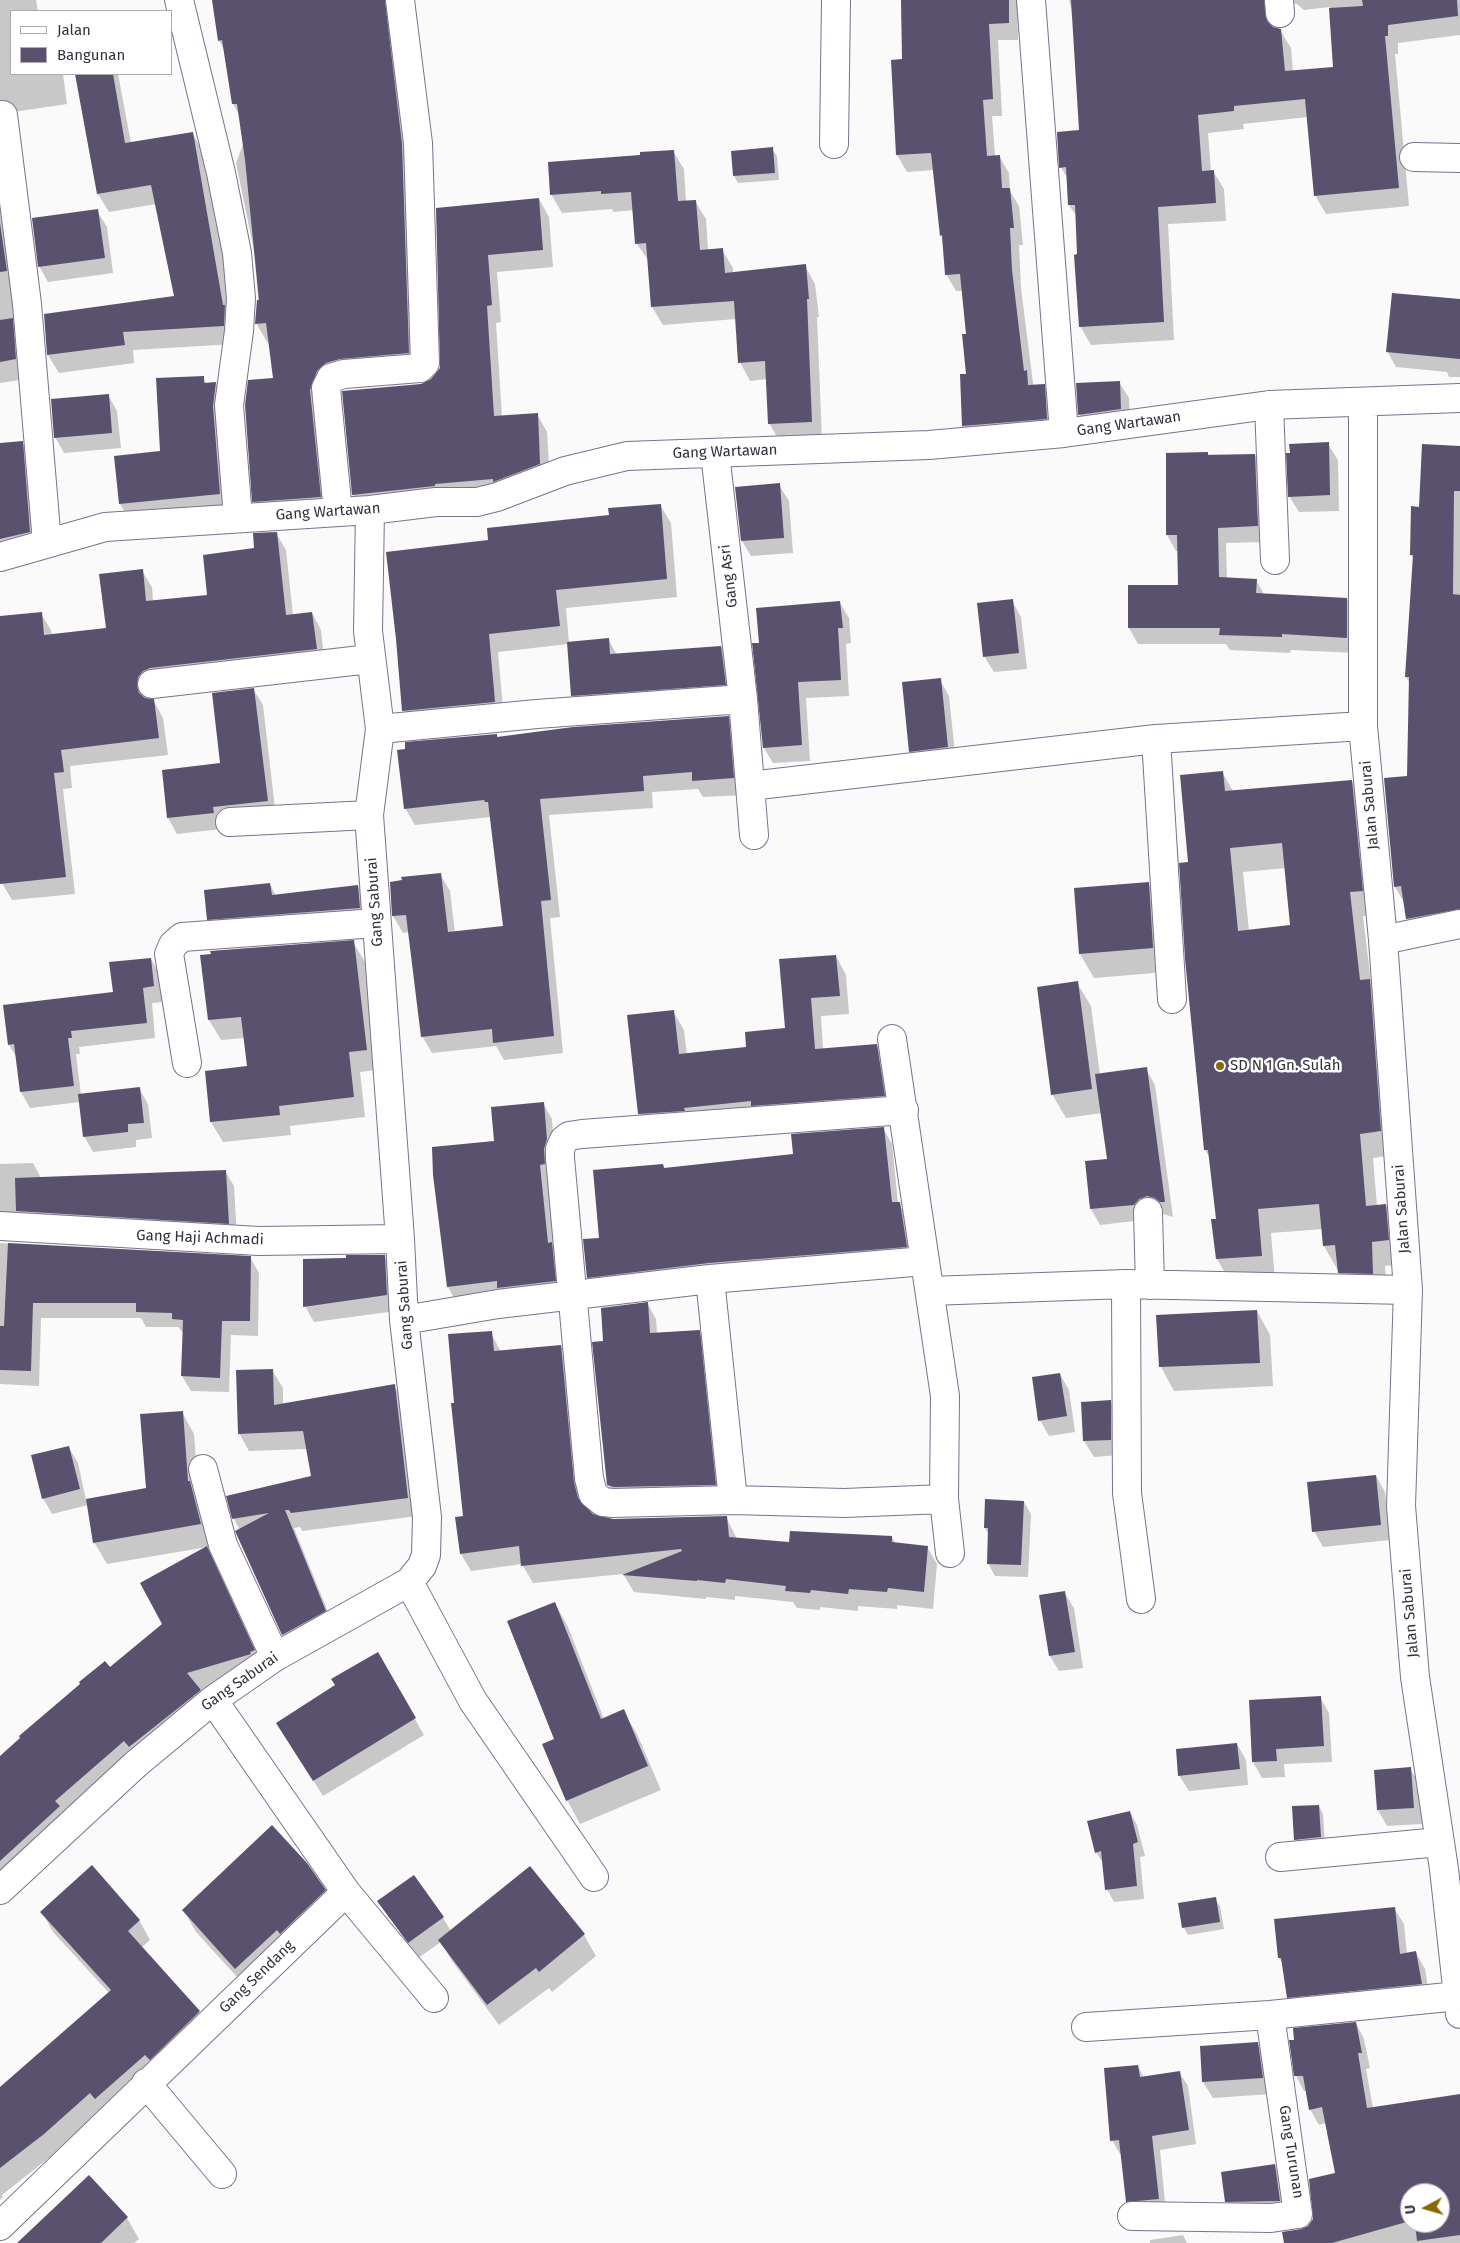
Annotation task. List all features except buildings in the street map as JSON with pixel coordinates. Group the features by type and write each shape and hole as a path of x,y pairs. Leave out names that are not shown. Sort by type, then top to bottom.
{"street":[{"path":"179,0 221,173 237,253 241,298 236,361 229,405 238,518"},
{"path":"338,512 326,388 331,378 344,374 420,368 426,363 418,143 400,0"},
{"path":"834,144 836,0"},
{"path":"1031,0 1064,433"},
{"path":"3,116 27,304 47,543"},
{"path":"1414,157 1460,158"},
{"name":"Gang Wartawan","path":"0,557 105,527 370,510 436,502 477,502 497,497 565,471 627,456 929,445 1064,433 1269,405 1460,398"},
{"name":"Jalan Saburai","path":"1363,402 1363,726 1383,940 1408,1290 1401,1506 1415,1677 1439,1842 1452,1868 1459,2005"},
{"path":"1269,405 1275,560"},
{"name":"Gang Asri","path":"715,453 744,699 754,835"},
{"name":"Gang Saburai","path":"0,1890 122,1776 213,1700 275,1656 410,1582 422,1566 428,1544 427,1517 404,1320 400,1239 369,815 380,729 368,631 370,510"},
{"path":"152,684 370,658"},
{"path":"380,729 537,714 744,699"},
{"path":"750,786 1156,739 1363,726"},
{"path":"1156,739 1172,1000"},
{"path":"230,822 369,815"},
{"path":"187,1063 169,954 173,945 182,936 376,924"},
{"path":"1383,940 1460,924"},
{"path":"892,1039 945,1396 944,1499 950,1553"},
{"path":"904,1110 569,1136 564,1140 560,1149 560,1158 589,1478 593,1494 604,1502 613,1503 733,1500 844,1504 944,1499"},
{"path":"1141,1599 1127,1494 1138,1284 1148,1212"},
{"name":"Gang Haji Achmadi","path":"0,1226 259,1242 400,1239"},
{"path":"404,1320 498,1304 710,1279 925,1261"},
{"path":"710,1279 733,1500"},
{"path":"930,1291 1138,1284 1408,1290"},
{"path":"203,1469 223,1545 275,1656"},
{"path":"410,1582 484,1717 594,1877"},
{"path":"213,1700 346,1892 434,1998"},
{"path":"1280,1857 1439,1842"},
{"name":"Gang Sendang","path":"0,2226 346,1892"},
{"path":"1086,2027 1459,2005"},
{"name":"Gang Turunan","path":"1132,2216 1270,2218 1298,2214 1270,2015"},
{"path":"146,2083 222,2174"}],"place":[{"name":"SD N 1 Gn. Sulah","path":"1220,1066"}]}
